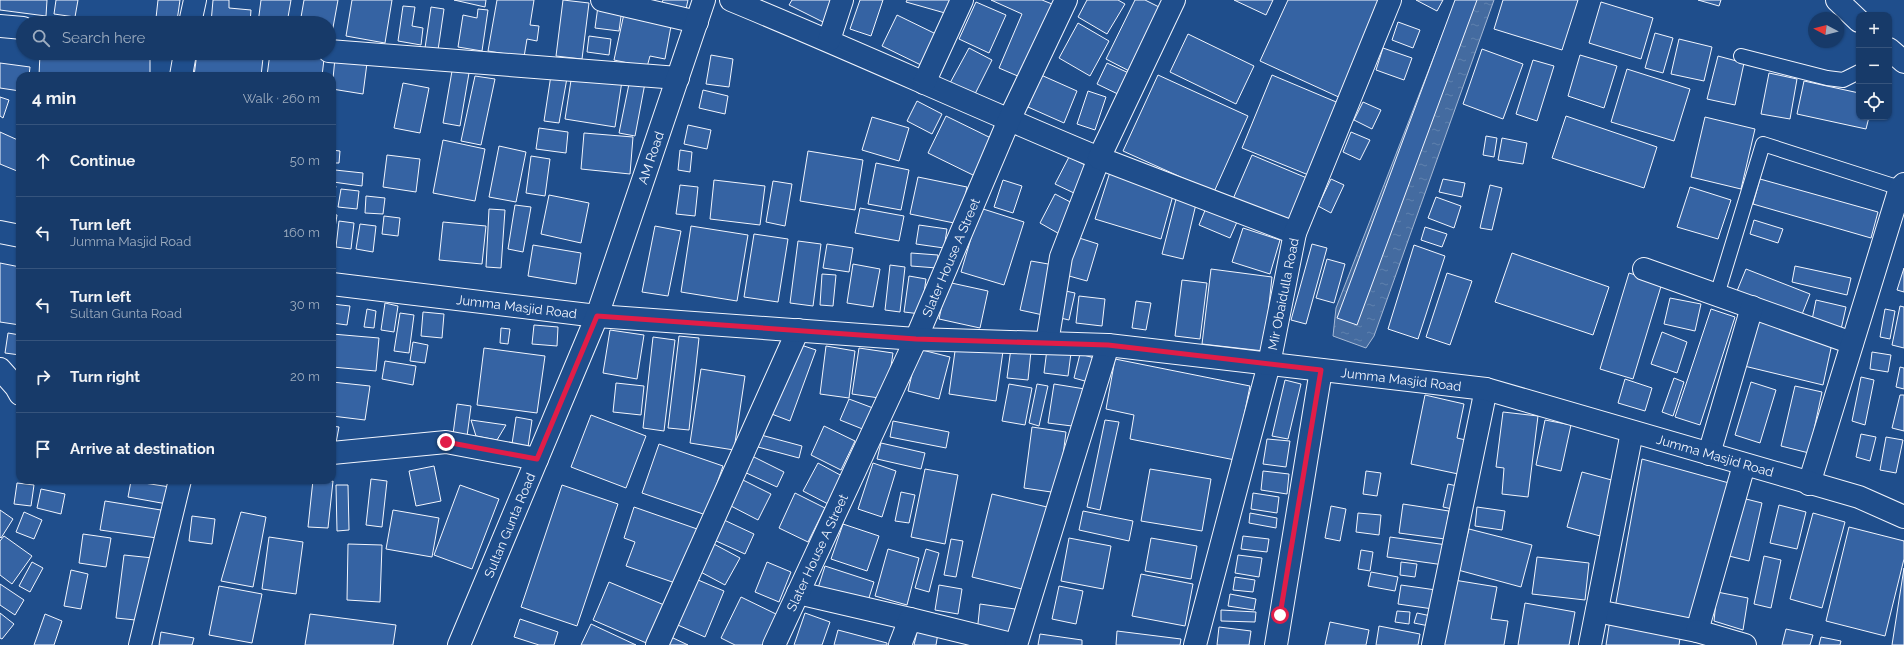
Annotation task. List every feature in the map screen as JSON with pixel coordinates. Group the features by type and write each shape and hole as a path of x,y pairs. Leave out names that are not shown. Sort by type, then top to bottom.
{"street":[{"path":"192,16 195,0"},
{"path":"602,0 697,22"},
{"name":"AM Road","path":"597,316 704,0"},
{"path":"731,0 829,40 924,83 1099,158 1295,233"},
{"path":"829,40 842,0"},
{"path":"924,83 962,0"},
{"name":"Slater House A Street","path":"774,645 916,339 1009,120 1066,0"},
{"path":"1047,343 1062,257 1099,158 1174,0"},
{"name":"Mir Obaidulla Road","path":"1194,645 1269,364 1295,233 1390,0"},
{"path":"1837,0 1856,18"},
{"path":"0,26 16,27"},
{"path":"336,52 678,78"},
{"path":"1892,52 1904,62"},
{"path":"182,72 183,60"},
{"path":"1809,484 1902,186"},
{"path":"0,232 16,235"},
{"path":"1644,269 1852,343"},
{"name":"Jumma Masjid Road","path":"336,284 597,316 916,339 1108,345 1486,389 1809,484 1859,497 1904,517"},
{"path":"1709,454 1752,307"},
{"name":"Sultan Gunta Road","path":"459,645 597,316"},
{"path":"657,645 798,330"},
{"path":"798,593 1016,645 1108,345"},
{"path":"0,369 16,387"},
{"path":"1276,645 1321,370"},
{"path":"1433,645 1486,389"},
{"path":"1590,645 1632,432"},
{"path":"336,453 446,442 537,459"},
{"path":"1697,631 1744,465"},
{"path":"140,645 179,484"},
{"path":"1597,611 1697,631 1745,645"},
{"path":"900,645 910,619"}],"lane":[{"path":"1741,56 1827,78 1843,80 1856,74"},
{"path":"1717,295 1763,144 1902,186"}],"water":[{"path":"1456,0 1494,0 1374,336 1366,348 1333,336 1336,308"}],"building":[{"path":"0,0 47,0 46,16 0,10"},
{"path":"56,0 78,0 75,16 54,14"},
{"path":"158,0 180,0 178,16 156,16"},
{"path":"213,0 229,0 229,8 251,10 251,16 212,16"},
{"path":"261,0 291,0 288,16 259,16"},
{"path":"304,0 338,0 335,16 301,16"},
{"path":"352,0 392,0 385,43 346,36"},
{"path":"454,0 486,0 485,7"},
{"path":"497,0 534,0 530,25 539,26 537,41 527,39 524,57 488,51"},
{"path":"563,0 589,3 582,59 556,56"},
{"path":"663,0 688,0 686,9 662,3"},
{"path":"792,0 834,0 823,22 789,5"},
{"path":"860,0 883,0 871,36 850,29"},
{"path":"907,0 956,0 952,15 906,2"},
{"path":"991,0 1042,0 1052,4 1020,77 999,68 1022,14"},
{"path":"1087,0 1118,0 1125,4 1107,34 1078,17"},
{"path":"1135,0 1145,0 1167,11 1135,74 1106,59"},
{"path":"1234,0 1273,0 1266,15"},
{"path":"1288,0 1385,0 1343,99 1260,61"},
{"path":"1416,0 1443,0 1437,11"},
{"path":"1455,0 1477,0 1357,325 1337,318"},
{"path":"1503,0 1578,0 1562,50 1494,29"},
{"path":"1698,0 1721,0 1719,6"},
{"path":"976,2 1006,15 989,53 959,39"},
{"path":"1601,2 1653,18 1641,59 1589,43"},
{"path":"403,6 415,7 412,26 423,28 421,45 398,41"},
{"path":"598,6 622,9 619,31 595,28"},
{"path":"431,7 444,9 438,50 425,48"},
{"path":"478,9 488,10 482,51 458,47 463,15 477,18"},
{"path":"625,9 671,26 665,59 650,56 647,67 614,60"},
{"path":"897,15 938,35 923,66 882,46"},
{"path":"1398,22 1420,30 1413,48 1392,40"},
{"path":"1078,23 1109,41 1090,76 1059,58"},
{"path":"1655,33 1673,38 1663,73 1645,68"},
{"path":"1188,34 1254,66 1236,104 1170,72"},
{"path":"589,36 611,39 609,55 587,52"},
{"path":"1679,39 1712,47 1704,81 1671,74"},
{"path":"969,48 992,60 974,96 950,83"},
{"path":"1383,48 1412,58 1404,80 1376,70"},
{"path":"1482,49 1523,64 1503,119 1463,104"},
{"path":"711,55 733,59 729,87 706,84"},
{"path":"1580,55 1617,66 1604,108 1568,96"},
{"path":"1718,56 1744,63 1735,105 1707,99"},
{"path":"336,58 367,63 363,94 336,90 336,72 334,72"},
{"path":"40,60 150,60 150,72 39,72"},
{"path":"196,60 263,60 261,72 195,72"},
{"path":"269,60 324,60 322,72 268,72"},
{"path":"1533,60 1554,66 1537,121 1516,114"},
{"path":"0,63 30,67 29,72 16,72 16,90 0,88"},
{"path":"1107,63 1133,75 1122,96 1097,84"},
{"path":"1627,69 1690,89 1674,141 1611,122"},
{"path":"452,71 469,73 460,126 443,123"},
{"path":"1769,73 1797,79 1790,119 1761,114"},
{"path":"572,74 622,81 615,127 565,119"},
{"path":"551,75 567,78 559,123 544,121"},
{"path":"1041,75 1077,91 1064,123 1028,107"},
{"path":"1158,75 1248,116 1214,192 1123,151"},
{"path":"1272,75 1341,104 1311,176 1242,148"},
{"path":"475,76 495,79 481,145 461,141"},
{"path":"630,79 645,83 635,136 619,133"},
{"path":"1804,81 1856,92 1856,120 1868,120 1866,129 1797,114"},
{"path":"403,83 429,88 420,133 394,128"},
{"path":"703,90 728,96 725,114 699,108"},
{"path":"1088,91 1106,97 1095,130 1077,124"},
{"path":"0,97 9,100 3,118 0,116"},
{"path":"917,101 942,114 932,134 907,121"},
{"path":"1363,102 1381,110 1372,129 1354,120"},
{"path":"946,116 995,140 977,177 928,153"},
{"path":"1566,116 1657,147 1644,188 1552,158"},
{"path":"872,117 909,128 899,161 862,150"},
{"path":"1705,117 1755,129 1741,189 1691,177"},
{"path":"688,125 711,130 707,149 684,144"},
{"path":"539,128 568,132 566,153 536,149"},
{"path":"0,132 16,139 16,171 0,164"},
{"path":"1351,132 1370,140 1360,160 1343,152"},
{"path":"584,133 633,137 630,174 581,169"},
{"path":"1486,136 1497,138 1494,157 1483,155"},
{"path":"1502,138 1527,143 1523,164 1498,160"},
{"path":"443,140 485,149 475,201 433,193"},
{"path":"499,146 526,152 516,202 489,197"},
{"path":"336,150 340,151 339,163 336,163"},
{"path":"680,150 692,152 690,172 678,170"},
{"path":"808,151 863,160 855,210 800,201"},
{"path":"387,155 420,159 416,192 383,187"},
{"path":"1252,155 1314,181 1296,226 1233,199"},
{"path":"531,156 550,159 545,196 526,193"},
{"path":"1069,157 1089,167 1076,194 1055,184"},
{"path":"876,163 909,170 901,210 868,204"},
{"path":"1111,169 1175,188 1161,239 1095,219"},
{"path":"336,170 363,173 362,186 336,182"},
{"path":"918,177 967,187 959,224 910,214"},
{"path":"1331,179 1344,185 1331,213 1318,206"},
{"path":"1443,179 1465,183 1462,197 1439,192"},
{"path":"1760,179 1878,212 1871,238 1753,204"},
{"path":"714,180 765,186 760,225 710,219"},
{"path":"1003,180 1022,186 1013,213 994,207"},
{"path":"773,181 792,184 785,226 766,222"},
{"path":"680,185 698,187 695,216 676,214"},
{"path":"1490,185 1502,188 1492,230 1480,228"},
{"path":"1690,187 1731,200 1718,239 1677,227"},
{"path":"341,189 359,191 357,209 338,207"},
{"path":"1055,194 1078,206 1063,236 1040,223"},
{"path":"549,195 589,203 581,243 541,234"},
{"path":"366,196 385,198 383,214 365,213"},
{"path":"1436,197 1461,206 1454,228 1428,218"},
{"path":"1176,199 1196,204 1183,259 1162,254"},
{"path":"1208,203 1240,215 1230,238 1199,225"},
{"path":"515,205 531,207 523,252 508,249"},
{"path":"860,208 904,216 899,241 855,233"},
{"path":"980,208 1024,222 1004,285 961,272"},
{"path":"489,209 505,210 501,268 486,267"},
{"path":"384,216 400,218 398,236 382,234"},
{"path":"1754,220 1783,229 1778,243 1750,234"},
{"path":"339,221 354,223 351,249 336,247"},
{"path":"443,222 486,226 482,264 439,260"},
{"path":"360,224 376,226 373,252 356,249"},
{"path":"919,225 947,229 944,248 916,244"},
{"path":"655,226 681,231 668,296 642,292"},
{"path":"691,226 748,235 737,301 681,292"},
{"path":"1425,227 1447,234 1442,247 1421,240"},
{"path":"1243,228 1280,240 1270,274 1232,262"},
{"path":"754,234 788,239 778,302 744,297"},
{"path":"1073,236 1098,244 1087,281 1062,274"},
{"path":"798,241 821,244 813,306 790,303"},
{"path":"827,244 853,248 849,272 823,268"},
{"path":"1312,244 1327,248 1306,324 1291,320"},
{"path":"533,245 581,253 576,284 528,276"},
{"path":"1414,245 1445,256 1418,339 1388,329"},
{"path":"911,253 938,255 937,268 911,266"},
{"path":"1512,253 1609,287 1593,335 1495,302"},
{"path":"1327,259 1345,264 1334,303 1316,298"},
{"path":"1031,261 1054,265 1043,315 1020,310"},
{"path":"0,263 16,266 16,324 0,322"},
{"path":"853,264 880,269 873,307 847,303"},
{"path":"890,265 905,267 900,312 885,310"},
{"path":"1795,266 1851,278 1847,295 1792,282"},
{"path":"1904,268 1904,292 1897,290"},
{"path":"1211,269 1272,277 1264,351 1202,344"},
{"path":"1746,269 1810,294 1801,317 1737,291"},
{"path":"1447,273 1472,281 1450,345 1426,337"},
{"path":"1629,273 1662,283 1633,379 1600,369"},
{"path":"822,274 836,275 833,306 820,305"},
{"path":"909,276 926,279 921,314 904,312"},
{"path":"1182,280 1207,283 1200,339 1175,336"},
{"path":"947,282 988,291 980,328 939,319"},
{"path":"1061,290 1075,293 1069,320 1056,317"},
{"path":"1079,296 1105,299 1102,326 1076,323"},
{"path":"1670,298 1701,304 1695,331 1664,324"},
{"path":"1816,300 1846,307 1840,334 1811,325"},
{"path":"1136,301 1151,303 1146,330 1132,328"},
{"path":"385,303 398,306 394,332 381,330"},
{"path":"336,304 350,306 347,325 336,324"},
{"path":"1900,306 1904,307 1904,348 1892,345"},
{"path":"367,309 376,311 374,328 364,327"},
{"path":"1711,309 1735,317 1700,425 1675,417"},
{"path":"1885,309 1895,311 1890,339 1880,337"},
{"path":"423,312 444,314 442,338 421,336"},
{"path":"400,313 414,315 409,353 394,351"},
{"path":"1751,320 1833,339 1823,385 1740,365"},
{"path":"534,325 558,327 557,346 532,344"},
{"path":"501,328 510,329 508,344 500,343"},
{"path":"610,330 644,335 637,379 603,373"},
{"path":"1662,332 1687,342 1677,373 1651,364"},
{"path":"8,333 16,334 16,354 5,353"},
{"path":"336,334 379,338 376,371 336,367"},
{"path":"679,336 699,338 689,430 668,428"},
{"path":"653,337 675,340 664,431 643,428"},
{"path":"413,342 428,345 425,363 410,361"},
{"path":"795,343 816,350 790,421 769,413"},
{"path":"956,344 1003,351 996,401 949,394"},
{"path":"826,346 855,351 849,398 820,394"},
{"path":"484,348 545,356 537,413 477,405"},
{"path":"859,348 893,353 886,399 852,394"},
{"path":"1011,348 1031,351 1028,380 1007,378"},
{"path":"918,349 950,357 939,399 908,391"},
{"path":"1047,349 1071,353 1068,376 1044,373"},
{"path":"1872,352 1891,355 1888,372 1870,369"},
{"path":"1080,354 1098,359 1092,383 1074,378"},
{"path":"1115,359 1250,386 1235,460 1130,439 1134,415 1106,409"},
{"path":"385,361 416,366 413,385 382,379"},
{"path":"1900,367 1904,368 1904,389 1896,387"},
{"path":"701,369 745,376 734,450 690,443"},
{"path":"1861,377 1874,380 1865,425 1852,421"},
{"path":"1674,378 1684,382 1673,416 1662,412"},
{"path":"1625,379 1652,388 1645,411 1618,403"},
{"path":"1285,380 1301,384 1288,439 1272,436"},
{"path":"336,382 370,386 365,420 336,416"},
{"path":"1751,382 1776,390 1760,443 1735,435"},
{"path":"616,383 644,386 641,415 613,412"},
{"path":"1009,384 1032,388 1025,425 1002,421"},
{"path":"1037,384 1048,386 1039,426 1029,423"},
{"path":"1054,384 1085,389 1080,427 1048,423"},
{"path":"1795,386 1822,392 1809,453 1781,446"},
{"path":"1425,395 1464,404 1457,438 1470,441 1463,475 1411,464"},
{"path":"1900,395 1904,395 1904,431 1892,428"},
{"path":"849,399 873,408 865,430 840,420"},
{"path":"457,404 471,406 466,444 452,442"},
{"path":"1503,412 1538,416 1528,497 1502,494 1504,468 1496,467"},
{"path":"591,415 646,436 626,488 571,467"},
{"path":"516,417 532,420 528,447 512,444"},
{"path":"471,420 506,425 497,440 476,436"},
{"path":"1105,420 1119,422 1100,510 1087,507"},
{"path":"1545,420 1571,425 1561,471 1536,465"},
{"path":"893,421 949,432 946,448 890,437"},
{"path":"824,426 855,441 841,470 811,455"},
{"path":"336,427 339,427 336,443"},
{"path":"1032,427 1066,432 1058,493 1024,488"},
{"path":"1861,434 1876,437 1870,461 1856,457"},
{"path":"761,435 802,446 799,458 758,447"},
{"path":"1886,437 1903,440 1896,473 1880,470"},
{"path":"1267,439 1290,441 1286,467 1263,464"},
{"path":"881,443 925,453 921,469 877,459"},
{"path":"659,444 723,466 706,515 642,493"},
{"path":"750,455 784,472 777,487 742,471"},
{"path":"1642,459 1729,483 1690,623 1615,608"},
{"path":"818,463 844,477 830,505 803,491"},
{"path":"873,463 896,471 882,517 858,509"},
{"path":"434,466 441,501 416,506 409,471"},
{"path":"925,469 958,475 945,544 911,537"},
{"path":"1150,469 1211,479 1202,531 1141,521"},
{"path":"1263,471 1289,474 1287,494 1261,490"},
{"path":"1366,471 1381,473 1377,496 1363,494"},
{"path":"1582,472 1619,482 1604,537 1567,527"},
{"path":"371,479 387,481 382,527 366,525"},
{"path":"741,479 771,494 758,520 729,505"},
{"path":"17,484 34,485 31,506 14,504"},
{"path":"130,484 150,484 170,487 167,504 128,497"},
{"path":"313,484 333,484 328,528 308,527"},
{"path":"1448,484 1457,486 1452,509 1443,507"},
{"path":"336,485 348,485 349,530 337,531"},
{"path":"460,485 499,499 472,569 434,555"},
{"path":"562,485 618,504 577,626 521,607"},
{"path":"41,489 65,494 61,514 37,508"},
{"path":"901,492 915,495 909,523 895,521"},
{"path":"795,493 825,508 808,542 779,528"},
{"path":"1253,493 1279,497 1277,513 1251,509"},
{"path":"992,494 1047,507 1026,590 972,577"},
{"path":"1742,498 1762,503 1749,561 1729,556"},
{"path":"105,501 161,510 157,538 100,530"},
{"path":"1403,504 1449,511 1445,539 1399,533"},
{"path":"1779,505 1806,512 1797,549 1770,543"},
{"path":"1331,506 1346,509 1340,541 1325,538"},
{"path":"634,507 700,530 681,585 626,566 635,542 624,538"},
{"path":"1477,507 1505,511 1502,530 1475,526"},
{"path":"0,510 13,519 1,538 0,537"},
{"path":"393,510 439,518 432,557 386,549"},
{"path":"1083,511 1133,521 1129,541 1079,530"},
{"path":"24,512 42,520 34,539 16,532"},
{"path":"241,512 266,517 253,587 221,581"},
{"path":"1250,513 1277,518 1276,528 1249,523"},
{"path":"1358,513 1381,515 1379,535 1356,532"},
{"path":"1813,513 1845,522 1822,608 1790,599"},
{"path":"192,516 215,519 212,544 189,541"},
{"path":"724,520 754,534 745,554 714,540"},
{"path":"843,524 879,536 867,571 831,559"},
{"path":"1849,527 1904,541 1904,559 1885,636 1826,621"},
{"path":"1469,529 1532,545 1521,587 1458,570"},
{"path":"83,534 111,538 106,567 79,563"},
{"path":"4,536 32,556 12,584 0,575 0,541"},
{"path":"1243,536 1269,539 1267,552 1241,549"},
{"path":"269,537 303,542 296,594 262,589"},
{"path":"1390,537 1447,545 1444,565 1387,557"},
{"path":"1069,538 1111,546 1103,589 1061,581"},
{"path":"1151,538 1197,546 1191,579 1145,571"},
{"path":"951,539 963,541 956,577 944,575"},
{"path":"712,543 740,558 725,585 697,570"},
{"path":"348,544 382,545 380,602 347,600"},
{"path":"888,549 919,558 907,605 875,596"},
{"path":"926,549 939,553 929,592 915,588"},
{"path":"1361,550 1373,552 1370,571 1358,569"},
{"path":"124,555 153,558 145,621 116,618"},
{"path":"1238,555 1262,558 1259,577 1235,573"},
{"path":"1764,556 1781,560 1771,608 1754,604"},
{"path":"1537,557 1589,563 1585,600 1532,594"},
{"path":"32,562 43,568 30,592 19,586"},
{"path":"767,562 791,572 779,602 755,592"},
{"path":"1401,562 1417,564 1415,577 1400,575"},
{"path":"825,566 874,582 867,604 818,588"},
{"path":"1904,568 1904,645 1892,645"},
{"path":"71,570 88,574 81,609 64,606"},
{"path":"1371,572 1398,577 1395,591 1368,586"},
{"path":"1141,574 1193,584 1185,626 1132,616"},
{"path":"691,577 724,591 705,637 671,622"},
{"path":"1235,577 1255,580 1253,592 1233,590"},
{"path":"1454,580 1497,587 1491,619 1508,621 1504,645 1443,645"},
{"path":"609,582 669,607 651,645 593,620"},
{"path":"0,584 24,600 15,615 0,605"},
{"path":"939,585 962,589 958,614 935,610"},
{"path":"1401,585 1436,590 1433,609 1398,604"},
{"path":"219,586 262,594 252,643 209,635"},
{"path":"1059,586 1083,591 1076,624 1052,619"},
{"path":"1717,592 1748,598 1743,630 1714,621"},
{"path":"1230,594 1256,599 1254,610 1228,606"},
{"path":"741,597 778,615 764,645 735,645 721,638"},
{"path":"1525,603 1575,612 1569,645 1518,645"},
{"path":"980,604 1015,609 1011,638 977,633"},
{"path":"1221,610 1256,612 1255,622 1221,621"},
{"path":"1397,611 1410,612 1409,624 1395,622"},
{"path":"0,613 14,624 2,639 0,638"},
{"path":"805,613 830,622 822,645 794,645"},
{"path":"1417,613 1431,616 1429,626 1414,623"},
{"path":"45,614 62,621 54,645 34,645"},
{"path":"310,614 396,625 393,645 305,645"},
{"path":"520,619 558,632 554,645 539,645 514,637"},
{"path":"1610,620 1681,631 1679,645 1606,645"},
{"path":"1330,622 1369,630 1366,645 1325,645"},
{"path":"591,624 636,645 581,645"},
{"path":"1379,626 1420,634 1418,645 1376,645"},
{"path":"1219,627 1251,631 1249,645 1217,645"},
{"path":"918,628 938,633 936,645 914,645"},
{"path":"1786,629 1813,635 1810,645 1782,645"},
{"path":"838,630 887,643 887,645 834,645"},
{"path":"1117,631 1181,639 1180,645 1116,645"},
{"path":"161,632 194,638 192,645 159,645"},
{"path":"1040,634 1082,640 1082,645 1038,645"},
{"path":"671,637 688,645 667,645"},
{"path":"1821,637 1841,641 1840,645 1819,645"}],"route":[{"path":"446,442 537,459 597,316 916,339 1108,345 1321,370 1280,615"}]}
